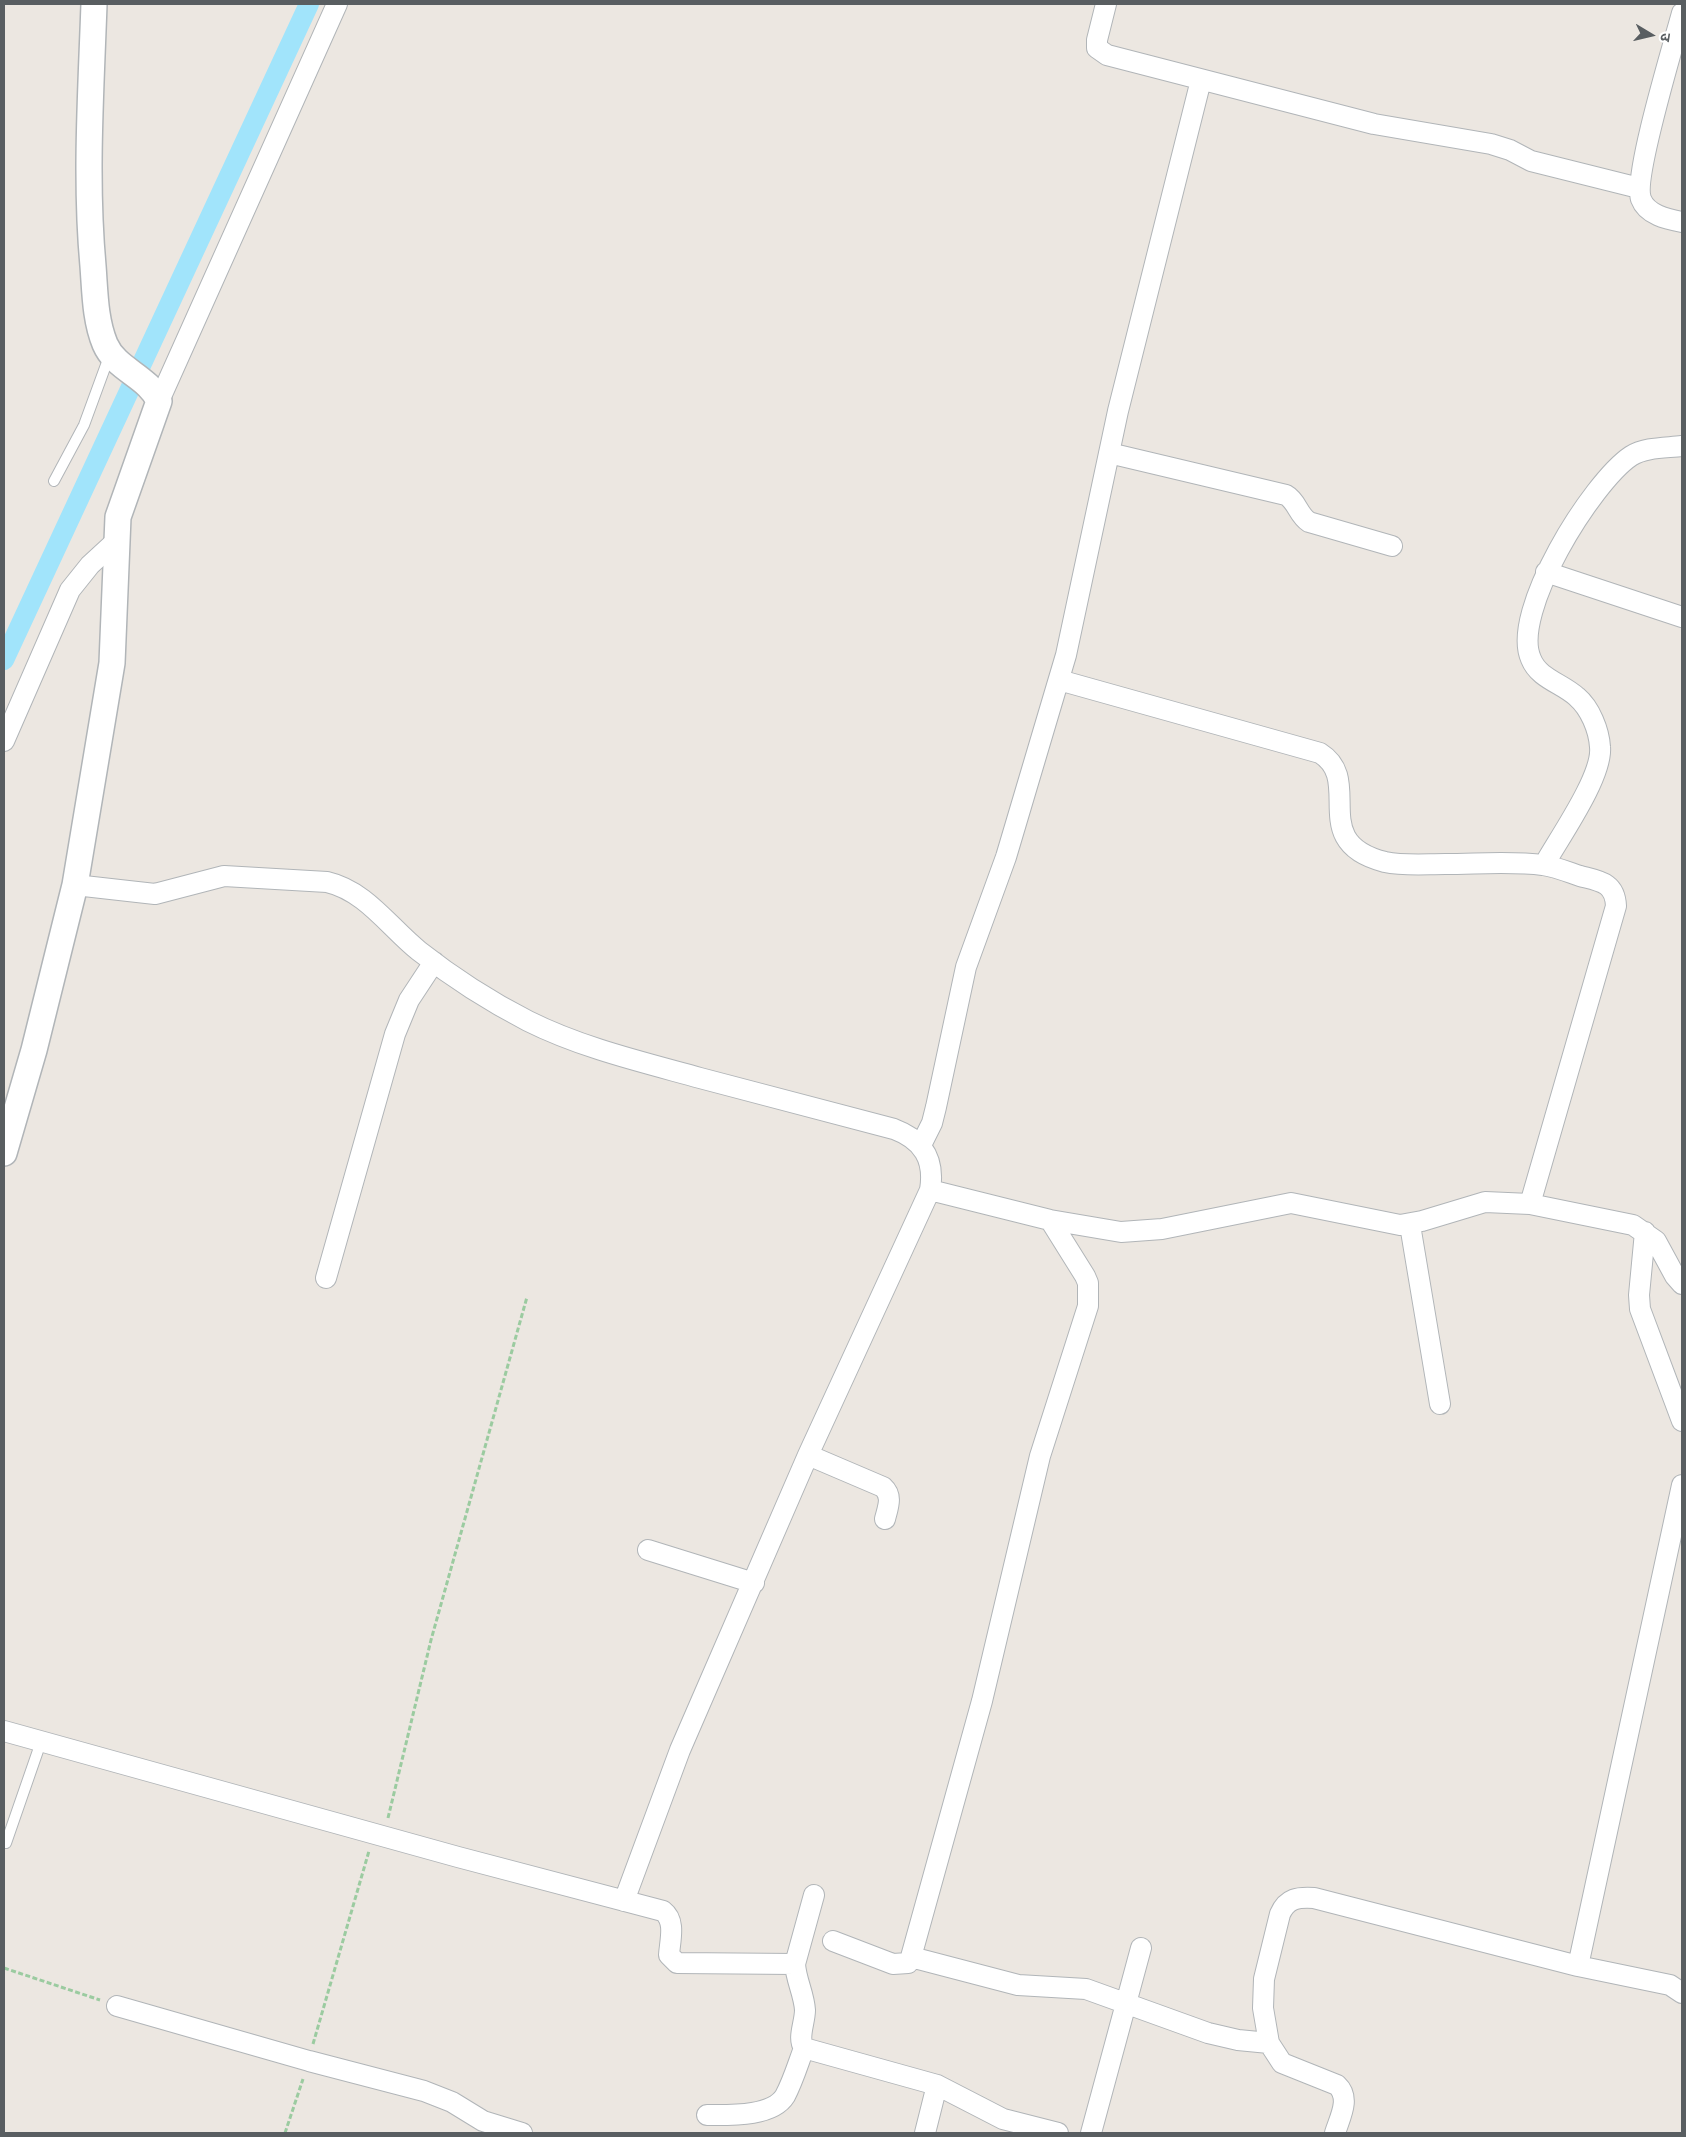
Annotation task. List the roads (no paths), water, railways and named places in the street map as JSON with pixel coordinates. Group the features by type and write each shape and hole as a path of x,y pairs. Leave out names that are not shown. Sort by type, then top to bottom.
{"street":[{"path":"94,4 89,226 99,326 114,358 156,395"},
{"path":"4,1153 34,1050 75,885 112,662 115,542 118,517 123,499 156,395 337,4"},
{"path":"1106,4 1096,40 1097,48 1101,52 1201,80 1374,124 1491,144 1538,163 1639,188"},
{"path":"1682,13 1657,105 1639,188 1646,207 1660,216 1682,222"},
{"path":"921,1145 932,1123 966,967 1006,856 1060,680 1073,628 1110,453 1201,80"},
{"path":"1544,866 1597,772 1600,747 1598,735 1585,706 1576,696 1536,669 1528,650 1530,622 1546,572 1576,520 1622,463 1644,450 1682,446"},
{"path":"1110,453 1286,495 1290,497 1302,517 1309,522 1392,546"},
{"path":"4,741 70,590 90,565 115,542"},
{"path":"1546,572 1682,618"},
{"path":"1060,680 1320,754 1333,764 1338,774 1340,820 1345,838 1359,852 1372,858 1399,864 1544,866 1602,882 1612,889 1616,895 1616,906 1530,1204"},
{"path":"75,885 155,894 224,876 327,882 339,885 359,896 406,940 434,962 519,1016 572,1040 652,1065 894,1129 914,1138 921,1145 931,1167 930,1190 808,1456 680,1750 624,1901"},
{"path":"326,1278 395,1034 409,1000 434,962"},
{"path":"930,1190 1050,1220 1121,1232 1149,1231 1291,1204 1383,1222 1410,1225 1485,1202 1530,1204 1633,1225 1646,1232 1656,1241 1675,1276 1682,1284"},
{"path":"833,1941 893,1964 908,1963 911,1957 982,1700 1040,1456 1088,1306 1088,1283 1085,1276 1050,1220"},
{"path":"1410,1225 1440,1404"},
{"path":"1646,1232 1639,1295 1640,1309 1682,1421"},
{"path":"808,1456 883,1487 889,1492 890,1497 885,1520"},
{"path":"1578,1966 1682,1485"},
{"path":"648,1550 754,1583"},
{"path":"4,1731 379,1836 663,1911 669,1915 672,1922 669,1955 676,1963 795,1964"},
{"path":"814,1896 795,1964 805,2010 800,2041 804,2048 937,2085 1003,2119 1058,2133"},
{"path":"1335,2133 1344,2105 1345,2096 1343,2090 1337,2085 1282,2063 1269,2043 1263,2008 1264,1979 1280,1914 1284,1905 1292,1900 1314,1898 1578,1966 1670,1985 1682,1993"},
{"path":"1091,2133 1141,1948"},
{"path":"911,1957 1018,1985 1086,1989 1208,2033 1238,2040 1269,2043"},
{"path":"117,2006 439,2096 484,2121 522,2133"},
{"path":"707,2115 743,2114 778,2103 784,2096 804,2048"},
{"path":"925,2133 937,2085"}],"lane":[{"path":"54,482 84,425 114,358"},
{"path":"6,1843 41,1742"}],"waterway":[{"path":"4,660 309,4"}]}
